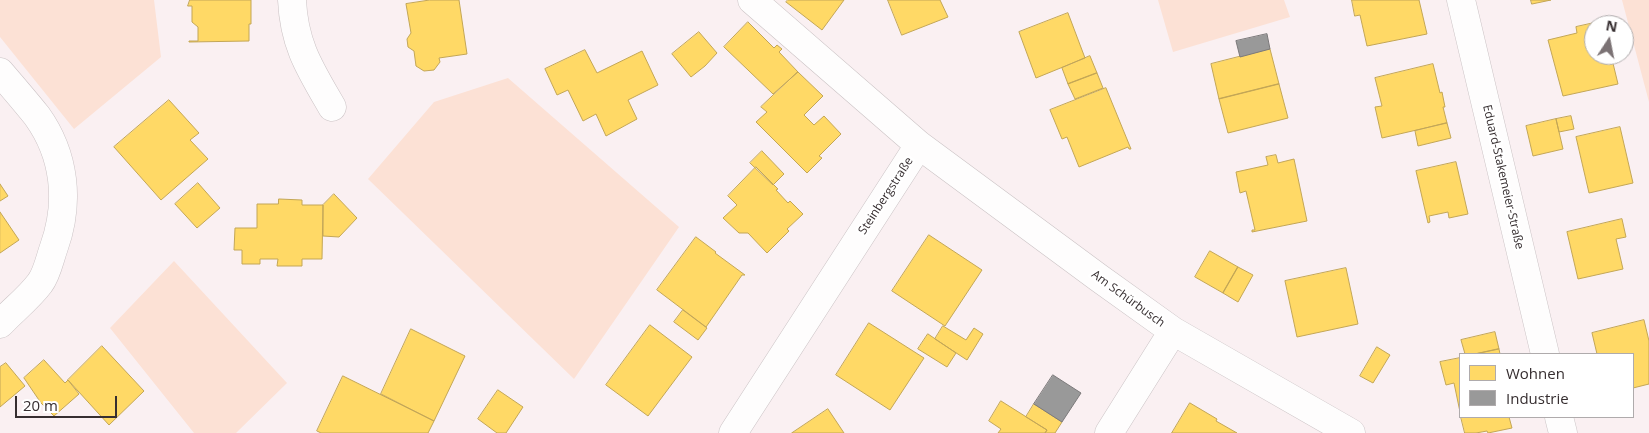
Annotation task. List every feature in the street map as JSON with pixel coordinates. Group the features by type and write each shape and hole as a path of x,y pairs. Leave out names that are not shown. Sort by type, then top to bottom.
{"street":[{"path":"292,0 294,26 299,45 306,62 332,106"},
{"name":"Steinbergstraße","path":"734,433 920,145 752,0"},
{"name":"Eduard-Stakemeier-Straße","path":"1461,0 1545,353"},
{"path":"0,72 37,117 51,140 58,155 64,194 60,231 42,282 0,324"},
{"name":"Am Schürbusch","path":"920,145 1173,331 1351,433"},
{"path":"1109,433 1173,331"},
{"path":"1559,418 1563,433"}],"shaded area":[{"path":"0,0 154,0 161,57 74,129 0,37"},
{"path":"1158,0 1284,0 1290,17 1173,52"},
{"path":"1622,0 1649,0 1649,102 1634,45 1634,15 1626,15"},
{"path":"508,78 679,227 574,379 368,179 434,102"},
{"path":"174,261 287,383 236,433 194,433 110,328"}],"building: Wohnen":[{"path":"190,0 251,0 249,41 189,42 198,41 198,27 192,22 192,6 188,6"},
{"path":"430,0 459,0 467,54 439,58 440,62 434,70 424,71 416,66 414,51 408,47 407,39 411,33 406,4"},
{"path":"788,0 844,0 822,30 786,2"},
{"path":"888,0 940,0 948,17 902,35"},
{"path":"1352,0 1419,0 1427,34 1367,46 1360,15 1355,16"},
{"path":"1531,0 1551,0 1532,4"},
{"path":"1068,13 1085,58 1036,78 1019,32"},
{"path":"748,22 774,48 777,45 782,49 779,52 798,72 773,94 724,47"},
{"path":"1584,25 1584,65 1613,65 1618,84 1563,96 1548,40 1577,33 1576,27"},
{"path":"699,32 717,53 691,77 672,54"},
{"path":"1270,49 1279,84 1219,99 1211,64"},
{"path":"585,50 597,73 642,51 658,85 628,100 637,119 606,136 596,114 583,121 568,90 557,95 545,69"},
{"path":"1090,56 1097,73 1068,84 1062,68"},
{"path":"1433,64 1440,93 1442,92 1447,123 1382,138 1375,107 1382,106 1375,78"},
{"path":"798,72 823,96 804,115 814,125 824,116 841,134 819,156 822,158 807,173 756,122 767,112 761,107"},
{"path":"1097,73 1103,88 1075,99 1068,84"},
{"path":"1279,84 1288,118 1228,133 1219,99"},
{"path":"1106,88 1131,149 1128,147 1079,167 1067,137 1062,139 1050,110"},
{"path":"169,100 199,133 190,140 208,159 161,200 114,147"},
{"path":"1571,116 1574,129 1559,132 1556,119"},
{"path":"1556,119 1563,149 1533,156 1526,126"},
{"path":"1447,123 1451,138 1418,146 1415,131"},
{"path":"1620,127 1633,183 1589,193 1576,137"},
{"path":"762,151 784,174 773,185 750,163"},
{"path":"1276,155 1278,163 1294,159 1307,221 1252,232 1252,230 1255,230 1246,191 1240,193 1236,172 1268,165 1266,157"},
{"path":"1456,162 1468,214 1449,218 1448,212 1429,216 1430,222 1428,223 1416,171"},
{"path":"756,167 778,189 776,190 788,203 790,201 803,214 787,229 789,231 767,253 748,233 739,233 723,218 737,205 728,196"},
{"path":"198,183 220,208 197,228 175,204"},
{"path":"0,184 8,196 0,201"},
{"path":"334,194 357,218 339,237 323,236 323,205"},
{"path":"279,199 302,200 302,205 323,205 322,259 302,259 302,266 277,266 278,259 260,259 260,264 242,264 242,250 234,250 235,228 257,228 257,204 278,204"},
{"path":"0,212 19,240 0,253"},
{"path":"1622,219 1626,237 1616,239 1623,269 1578,279 1567,232"},
{"path":"929,235 982,270 945,326 892,291"},
{"path":"696,237 745,275 742,275 706,327 657,290"},
{"path":"1210,251 1238,267 1223,293 1195,277"},
{"path":"1238,267 1253,275 1238,302 1223,293"},
{"path":"1346,268 1358,324 1297,337 1285,281"},
{"path":"683,310 707,328 698,340 674,322"},
{"path":"1644,320 1649,341 1649,384 1634,388 1634,353 1597,353 1592,333"},
{"path":"869,323 924,358 890,410 836,375"},
{"path":"650,325 692,357 648,416 606,385"},
{"path":"943,326 966,340 974,328 983,334 967,360 935,339"},
{"path":"411,329 465,356 434,421 381,394"},
{"path":"1495,332 1499,349 1480,353 1465,353 1461,340"},
{"path":"928,334 956,353 947,367 918,349"},
{"path":"102,346 144,391 109,425 68,380"},
{"path":"1377,347 1390,355 1373,383 1360,376"},
{"path":"1499,349 1500,353 1480,353"},
{"path":"1459,358 1459,407 1454,383 1446,385 1440,362"},
{"path":"44,360 65,383 68,380 79,394 54,416 41,403 24,378"},
{"path":"6,363 25,386 0,407 0,367"},
{"path":"343,376 434,421 428,433 321,433 317,431"},
{"path":"498,390 523,407 506,433 497,433 478,419"},
{"path":"1001,401 1047,430 1045,433 998,433 1001,429 989,421"},
{"path":"1190,403 1217,419 1216,421 1237,433 1172,433"},
{"path":"1034,404 1062,422 1055,433 1045,433 1047,430 1026,417"},
{"path":"828,409 844,433 792,433"},
{"path":"1461,418 1509,418 1512,428 1488,433 1487,431 1465,433"}],"building: Industrie":[{"path":"1267,34 1270,49 1240,57 1236,41"},
{"path":"1053,375 1081,393 1062,422 1034,404"}]}
